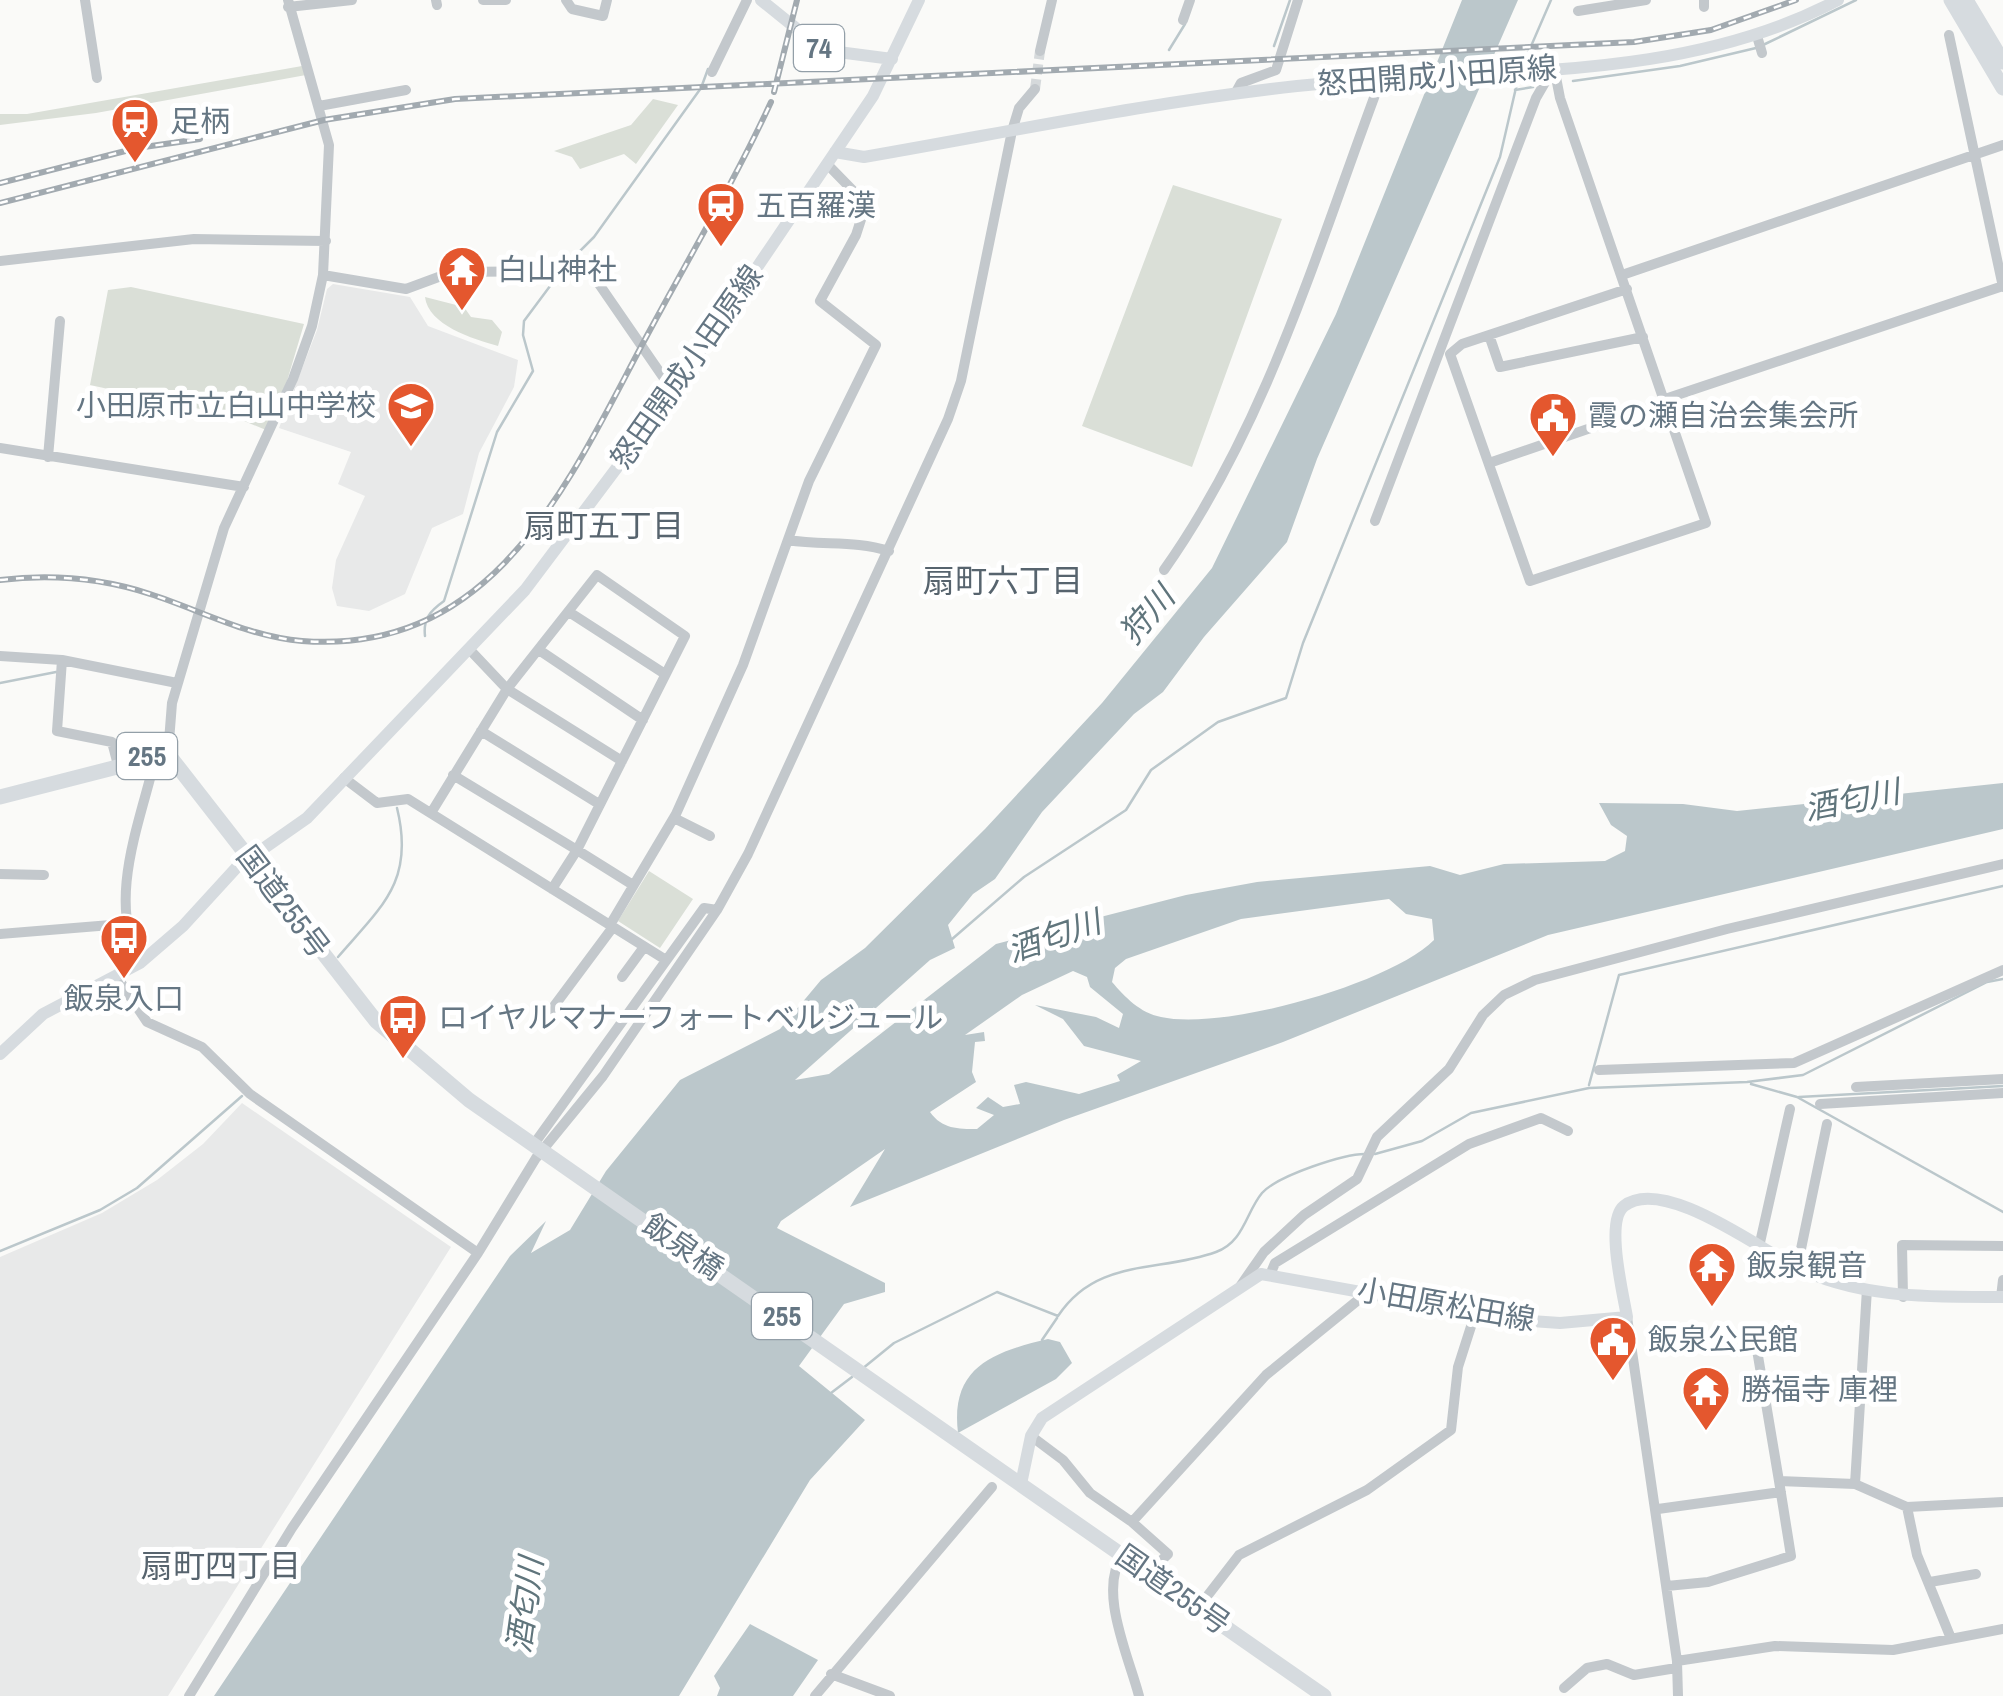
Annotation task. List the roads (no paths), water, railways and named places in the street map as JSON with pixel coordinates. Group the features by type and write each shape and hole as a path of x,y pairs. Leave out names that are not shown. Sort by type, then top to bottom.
{"highway":[{"path":"1951,0 2003,88"},
{"path":"1966,0 2003,62"},
{"name":"255","path":"0,798 162,754"},
{"name":"国道255号","path":"162,754 250,856 376,1021 454,1088 538,1146"},
{"name":"飯泉橋","path":"538,1146 1021,1484"},
{"name":"国道255号","path":"1021,1484 1324,1696"}],"main road":[{"name":"74","path":"761,0 823,50 892,59"},
{"name":"74","path":"831,158 892,59 919,0"},
{"name":"怒田開成小田原線","path":"0,1054 43,1014 140,963 250,856 307,818 470,650 537,575 672,390 831,158 864,157 1236,94 1672,56 1759,44 1838,0"},
{"path":"1627,1317 1614,1223 1623,1206 1654,1199 1686,1208 1796,1268 1867,1289 1903,1297 2002,1297"},
{"path":"1021,1484 1031,1436 1042,1418 1261,1274 1270,1275"},
{"name":"小田原松田線","path":"1270,1275 1475,1314 1560,1323 1627,1317"}],"street":[{"path":"85,0 97,78"},
{"path":"140,963 123,924 124,896 177,683 224,528 293,379 312,326 323,276 331,162 320,106 288,3 352,0"},
{"path":"483,0 506,0"},
{"path":"566,0 572,9 603,16 606,0"},
{"path":"712,72 747,0"},
{"path":"1040,51 1052,0"},
{"path":"1182,20 1190,0"},
{"path":"1236,94 1240,82 1276,70 1298,0"},
{"path":"1578,11 1646,0"},
{"path":"1492,462 2003,287 1949,35"},
{"path":"1448,346 1492,462 1530,581 1706,523 1560,98 1554,67"},
{"path":"1375,521 1448,346 1536,98 1554,67"},
{"path":"1164,570 1224,475 1260,400 1386,78"},
{"path":"538,1146 603,1076 717,910 889,551 961,381 1012,131 1018,108 1035,89"},
{"path":"320,106 406,90"},
{"path":"1622,275 2002,147"},
{"path":"543,1021 612,926 674,818 744,665 808,481 876,345 820,301 856,235 866,204 831,158"},
{"path":"0,261 194,238 326,241"},
{"path":"323,276 406,289 445,272 590,271 672,390"},
{"path":"1448,346 1627,290"},
{"path":"48,457 60,321"},
{"path":"1489,335 1500,366 1643,336"},
{"path":"0,448 244,487"},
{"path":"788,540 821,546 862,542 889,551"},
{"path":"431,813 507,688 598,575 685,636 576,850 552,889"},
{"path":"570,612 665,674"},
{"path":"470,650 507,688 622,762"},
{"path":"539,650 643,720"},
{"path":"0,656 62,660 177,683"},
{"path":"62,660 56,731 112,742 118,765"},
{"path":"480,731 599,804"},
{"path":"453,775 633,885"},
{"path":"344,778 377,803 408,799 666,960"},
{"path":"674,818 710,836"},
{"path":"1239,1288 1264,1252 1304,1215 1357,1178 1370,1146 1449,1069 1483,1015 1504,996 1535,980 2003,864"},
{"path":"0,874 44,875"},
{"path":"189,1696 292,1528 478,1253 538,1146 704,908 717,910"},
{"path":"0,934 123,924"},
{"path":"622,977 644,947"},
{"path":"1599,1070 1794,1063 2003,970"},
{"path":"118,976 147,1022 202,1047 250,1094 478,1253"},
{"path":"1856,1087 2003,1079"},
{"path":"1888,1084 1888,1098"},
{"path":"1820,1104 2003,1093"},
{"path":"1759,1247 1778,1179 1790,1109"},
{"path":"1270,1275 1275,1262 1469,1144 1541,1118 1568,1131"},
{"path":"1796,1268 1827,1124"},
{"path":"1903,1297 1902,1245 2003,1246"},
{"path":"2002,1297 2003,1280"},
{"path":"1855,1484 1867,1289"},
{"path":"1132,1522 1266,1375 1369,1291"},
{"path":"1198,1608 1240,1555 1366,1490 1451,1430 1458,1367 1475,1314"},
{"path":"1627,1317 1658,1509 1678,1696"},
{"path":"1666,1586 1708,1582 1791,1556 1758,1350"},
{"path":"1031,1436 1063,1460 1090,1493 1132,1522 1168,1554 1148,1573"},
{"path":"1658,1509 1780,1486 1855,1484 1907,1507 2003,1502"},
{"path":"815,1696 992,1487"},
{"path":"1907,1507 1917,1555 1950,1636"},
{"path":"1123,1554 1114,1568 1112,1588 1139,1696"},
{"path":"1930,1582 1976,1574"},
{"path":"1564,1688 1587,1668 1608,1664 1634,1675 1774,1646 1893,1650 1950,1636 2003,1629"},
{"path":"831,1674 890,1696"}],"water":[{"name":"酒匂川","path":"1462,0 1518,0 1317,459 1287,542 1204,637 1163,692 1134,714 1042,812 995,879 973,894 948,925 955,948 930,960 795,1080 829,1074 996,944 1186,895 1257,882 1430,866 1460,875 1504,864 1605,861 1625,851 1627,836 1611,825 1599,803 1683,804 1737,811 2003,783 2003,829 1548,935 1283,1042 1064,1120 850,1207 885,1149 781,1221 777,1228 885,1283 885,1292 844,1304 799,1366 865,1420 810,1480 679,1696 214,1696 510,1256 546,1221 531,1253 570,1230 606,1171 680,1080 780,1029 821,980 865,948 985,829 1102,703 1212,568 1336,314","holes":["1389,899 1406,914 1432,919 1434,940 1382,973 1304,1000 1224,1017 1189,1020 1153,1015 1128,999 1112,982 1115,968 1126,959 1241,919","1073,971 1087,977 1090,987 1123,1014 1119,1028 1096,1017 1035,1005 1063,1019 1084,1046 1141,1061 1117,1075 1120,1081 1079,1094 1026,1082 1014,1085 1020,1104 1003,1107 988,1097 976,1108 994,1115 977,1129 951,1127 935,1118 930,1112 976,1082 972,1072 975,1042 985,1041 984,1032 965,1035 1022,995"]},
{"path":"1048,1339 1060,1342 1072,1363 1056,1379 958,1433 961,1392 979,1366 1010,1350"},
{"path":"750,1624 818,1660 793,1696 717,1696 720,1688 714,1676"}],"waterway":[{"path":"1274,46 1290,0"},
{"path":"1522,67 1551,0"},
{"path":"1763,45 1856,0"},
{"path":"1169,50 1185,24"},
{"path":"1573,81 1680,66 1756,48"},
{"path":"564,267 594,237 701,88 708,69"},
{"path":"951,940 1024,877 1126,810 1151,770 1218,722 1286,698 1303,643 1500,157 1518,79"},
{"path":"1515,90 1533,87"},
{"path":"425,636 428,616 444,601 497,432 533,371 523,335 524,321 559,274"},
{"path":"0,683 56,672"},
{"path":"338,957 381,907 398,874 402,855 397,808"},
{"path":"1589,1085 1619,975 2003,886"},
{"path":"1375,1154 1422,1141 1471,1113 1589,1088 1747,1082 1803,1075 1987,982 2003,979"},
{"path":"1751,1084 1797,1097 2003,1212"},
{"path":"1799,1097 2003,1086"},
{"path":"0,1251 100,1210 137,1188 242,1096"},
{"path":"862,1369 894,1343 997,1292 1058,1316 1074,1297 1110,1275 1216,1252 1233,1241 1270,1186 1312,1167 1367,1154"},
{"path":"1042,1340 1057,1318"},
{"path":"831,1393 852,1377"}],"tunnel":[{"path":"1035,89 1040,51"}],"railway":[{"path":"774,92 797,0"},
{"path":"0,203 324,120 455,99 1634,42 1711,30 1796,0"},
{"path":"0,580 38,577 113,584 244,629 302,641 370,638 429,619 478,587 521,545 558,496 771,102"},
{"path":"0,183 137,148 200,139"}],"place":[{"name":"足柄","path":"135,164"},
{"name":"五百羅漢","path":"721,248"},
{"name":"白山神社","path":"462,312"},
{"name":"小田原市立白山中学校","path":"411,448"},
{"name":"霞の瀬自治会集会所","path":"1553,458"},
{"name":"飯泉入口","path":"124,980"},
{"name":"ロイヤルマナーフォートベルジュール","path":"403,1060"},
{"name":"飯泉観音","path":"1712,1308"},
{"name":"飯泉公民館","path":"1613,1382"},
{"name":"勝福寺 庫裡","path":"1706,1432"}],"district":[{"name":"扇町五丁目","path":"604,526"},
{"name":"扇町六丁目","path":"1003,581"},
{"name":"扇町四丁目","path":"221,1566"}],"water label":[{"name":"狩川","path":"1147,615"}]}
